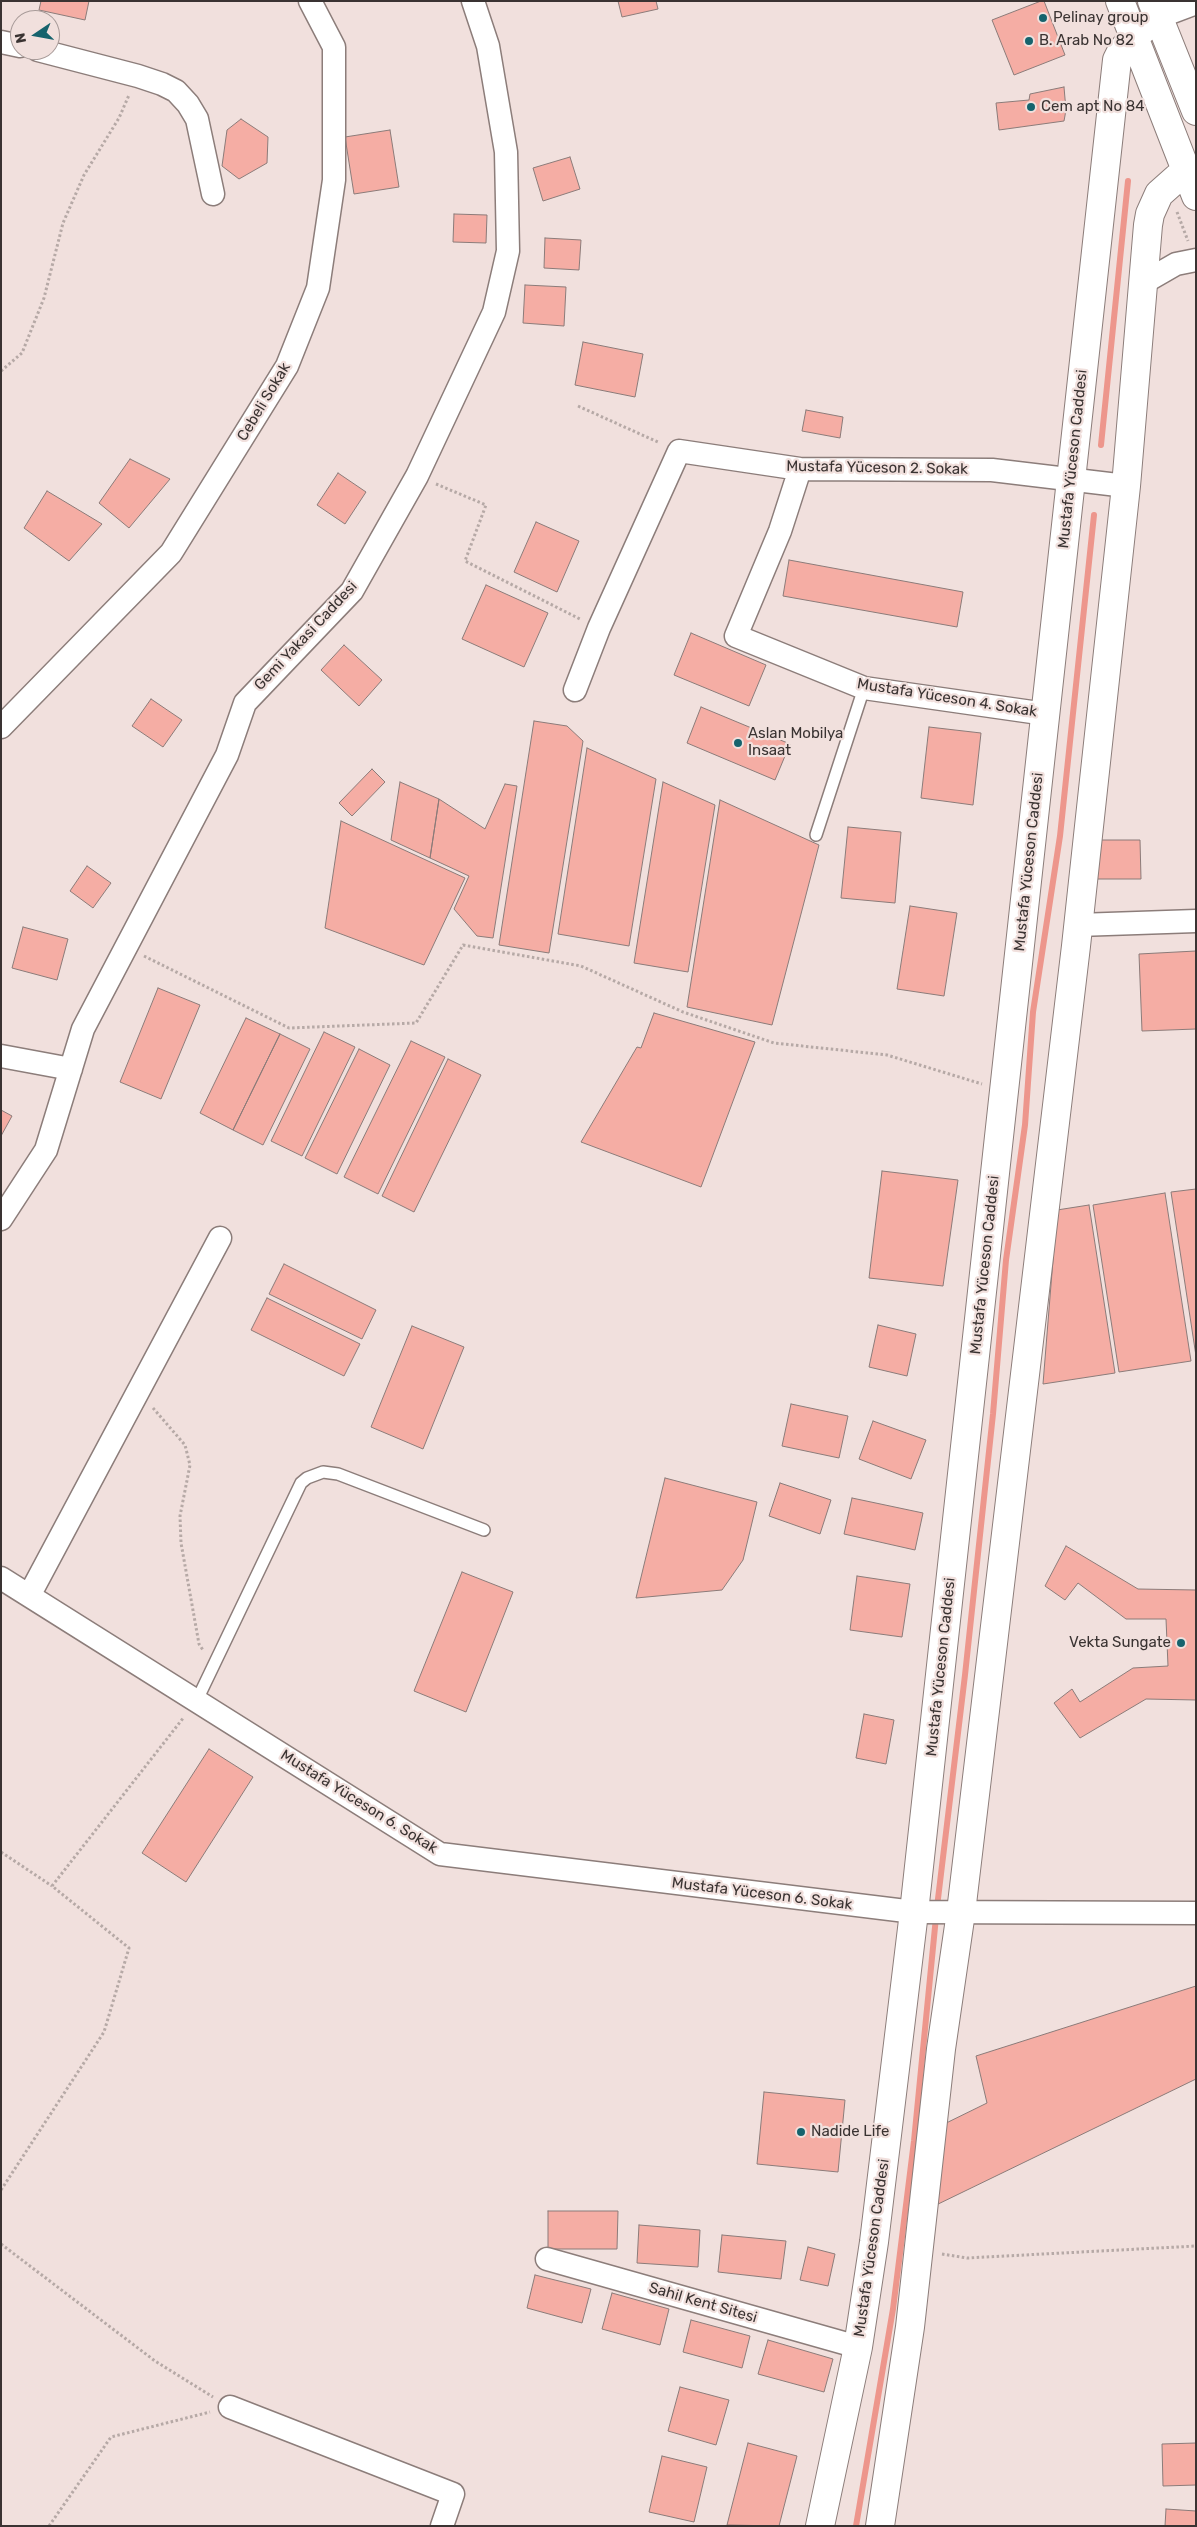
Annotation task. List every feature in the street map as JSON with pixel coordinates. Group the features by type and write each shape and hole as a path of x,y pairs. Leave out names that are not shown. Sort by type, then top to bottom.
{"street":[{"name":"Cebeli Sokak","path":"1,727 171,553 287,366 318,288 334,180 334,47 310,1"},
{"name":"Gemi Yakasi Caddesi","path":"1,1219 46,1150 83,1029 128,948 227,755 245,703 352,591 417,476 494,312 508,251 506,152 488,46 472,1"},
{"path":"1120,1 1193,180"},
{"path":"1196,3 1156,9 1196,111"},
{"name":"Mustafa Yüceson Caddesi","path":"880,2526 895,2435 941,2049 936,1912 1004,1090 1070,478 1117,60 1120,52 1156,9"},
{"path":"60,56 138,76 176,91 188,104 197,119 213,194"},
{"name":"Mustafa Yüceson Caddesi","path":"820,2526 858,2347 875,2232 936,1912 1078,924 1126,486 1148,225 1153,203 1166,186 1193,180"},
{"path":"1144,282 1176,264 1196,260"},
{"path":"575,690 599,628 679,451"},
{"name":"Mustafa Yüceson 2. Sokak","path":"679,451 800,470 992,470 1126,486"},
{"name":"Mustafa Yüceson 4. Sokak","path":"800,470 780,531 736,636 864,688 1046,714"},
{"path":"1078,924 1196,921"},
{"path":"1,1056 71,1068"},
{"path":"30,1594 220,1238"},
{"name":"Mustafa Yüceson 6. Sokak","path":"1,1578 30,1594 440,1854 936,1912 1196,1913"},
{"name":"Sahil Kent Sitesi","path":"547,2259 858,2347"},
{"path":"230,2407 453,2494 442,2526"}],"lane":[{"path":"816,835 864,688"},
{"path":"197,1700 301,1483 315,1474 330,1472 338,1474 484,1530"}],"path":[{"path":"1,371 22,353 44,298 63,223 84,175 119,118 138,76"},
{"path":"578,406 679,451"},
{"path":"417,476 486,505 464,562 599,628"},
{"path":"128,948 289,1028 416,1023 463,945 581,966 683,1012 774,1043 887,1054 1004,1090"},
{"path":"138,1391 184,1445 188,1455 190,1465 180,1516 181,1543 199,1644 214,1664"},
{"path":"52,1886 197,1700"},
{"path":"1,1852 52,1886 130,1948 104,2032 1,2190"},
{"path":"1,2244 155,2361 230,2407"},
{"path":"918,2251 967,2258 1196,2246"},
{"path":"49,2526 111,2437 230,2407"}],"building":[{"path":"41,1 89,1 85,20 60,15 60,10 39,10"},
{"path":"618,1 656,1 658,9 622,17"},
{"name":"B. Arab No 82","path":"1044,1 1065,55 1014,75 992,20"},
{"name":"Cem apt No 84","path":"1064,87 1066,110 1064,121 999,130 996,103 1029,100 1030,94"},
{"path":"241,119 268,137 267,163 239,179 222,166 227,130"},
{"path":"390,130 399,187 354,194 345,137"},
{"path":"570,157 580,189 543,201 533,168"},
{"path":"454,214 487,215 486,243 453,242"},
{"path":"545,238 581,240 579,270 544,268"},
{"path":"525,285 566,287 564,326 523,323"},
{"path":"583,342 643,354 635,397 575,385"},
{"path":"806,410 843,417 840,438 802,431"},
{"path":"130,459 170,479 129,528 99,503"},
{"path":"338,473 366,492 345,524 317,505"},
{"path":"47,491 102,524 69,561 24,528"},
{"path":"536,522 579,541 557,592 514,572"},
{"path":"789,560 963,592 957,627 783,596"},
{"path":"486,585 548,613 524,667 462,639"},
{"path":"691,633 766,665 749,706 674,675"},
{"path":"344,645 382,680 359,706 321,670"},
{"path":"151,699 182,720 163,747 132,726"},
{"name":"Aslan Mobilya Insaat","path":"701,707 790,744 775,780 687,743"},
{"path":"534,721 567,726 583,741 549,953 499,945"},
{"path":"929,727 981,733 973,805 921,798"},
{"path":"587,748 656,779 629,946 558,934"},
{"path":"372,769 385,782 352,816 339,803"},
{"path":"400,782 439,799 430,858 391,840"},
{"path":"663,782 715,805 688,972 634,963"},
{"path":"505,784 517,786 493,938 477,936 454,909 469,876 430,858 439,799 485,829"},
{"path":"720,800 819,845 772,1025 687,1007"},
{"path":"341,821 465,878 424,965 325,928"},
{"path":"848,827 901,832 895,903 841,898"},
{"path":"1095,840 1140,840 1141,879 1095,879"},
{"path":"87,866 111,883 93,908 70,891"},
{"path":"910,906 957,913 944,996 897,989"},
{"path":"23,927 68,939 57,980 12,968"},
{"path":"1196,951 1196,1029 1142,1031 1139,954"},
{"path":"158,988 200,1005 161,1099 120,1082"},
{"path":"654,1013 755,1042 701,1187 581,1142 637,1047 641,1048"},
{"path":"246,1018 280,1034 233,1130 200,1113"},
{"path":"324,1032 355,1047 302,1156 271,1141"},
{"path":"280,1034 310,1049 263,1145 233,1130"},
{"path":"411,1041 445,1057 378,1194 344,1177"},
{"path":"359,1049 390,1065 337,1174 305,1158"},
{"path":"448,1059 481,1075 414,1212 382,1196"},
{"path":"1,1110 12,1116 1,1136"},
{"path":"882,1171 958,1180 943,1286 869,1278"},
{"path":"1196,1189 1196,1356 1171,1192"},
{"path":"1165,1193 1191,1361 1119,1372 1093,1205"},
{"path":"1089,1205 1115,1373 1043,1384 1057,1210"},
{"path":"284,1264 376,1310 362,1339 269,1294"},
{"path":"267,1298 360,1344 344,1376 251,1330"},
{"path":"878,1325 916,1334 907,1376 869,1367"},
{"path":"412,1326 464,1347 423,1449 371,1427"},
{"path":"791,1404 848,1416 839,1458 782,1446"},
{"path":"873,1421 926,1440 911,1479 859,1459"},
{"path":"665,1478 757,1502 743,1560 722,1590 636,1598"},
{"path":"780,1483 831,1500 820,1534 769,1516"},
{"path":"852,1498 923,1513 915,1550 844,1534"},
{"name":"Vekta Sungate","path":"1066,1546 1138,1589 1196,1590 1196,1700 1146,1699 1080,1738 1054,1703 1072,1689 1080,1702 1133,1668 1168,1666 1166,1619 1126,1619 1078,1583 1065,1600 1045,1586"},
{"path":"462,1572 513,1592 466,1712 414,1691"},
{"path":"857,1576 910,1584 902,1637 850,1630"},
{"path":"864,1714 894,1720 886,1764 856,1758"},
{"path":"209,1749 253,1777 186,1882 142,1853"},
{"path":"1196,1986 1196,2079 932,2207 934,2129 987,2103 976,2056"},
{"name":"Nadide Life","path":"764,2092 845,2100 838,2172 757,2164"},
{"path":"548,2211 618,2211 617,2249 548,2249"},
{"path":"639,2225 700,2230 698,2267 637,2263"},
{"path":"722,2235 786,2241 781,2279 718,2272"},
{"path":"808,2247 835,2254 828,2286 800,2280"},
{"path":"535,2275 591,2289 582,2323 527,2308"},
{"path":"612,2293 669,2309 660,2345 602,2329"},
{"path":"691,2320 750,2336 742,2368 683,2352"},
{"path":"768,2340 833,2359 824,2392 758,2374"},
{"path":"680,2387 729,2400 716,2445 668,2431"},
{"path":"748,2443 797,2456 779,2526 727,2525"},
{"path":"1196,2443 1196,2485 1163,2486 1162,2444"},
{"path":"662,2456 707,2467 694,2522 649,2512"},
{"path":"1166,2509 1196,2511 1196,2526 1165,2526"}],"waterway":[{"path":"1101,445 1128,181"},
{"path":"937,1907 965,1675 993,1414 1006,1260 1025,1125 1033,1012 1060,836 1094,515"},
{"path":"856,2526 893,2309 914,2141 936,1917"}],"place":[{"name":"Pelinay group","path":"1043,18"},
{"name":"B. Arab No 82","path":"1029,41"},
{"name":"Cem apt No 84","path":"1031,107"},
{"name":"Aslan Mobilya Insaat","path":"738,743"},
{"name":"Vekta Sungate","path":"1181,1643"},
{"name":"Nadide Life","path":"801,2132"}]}
